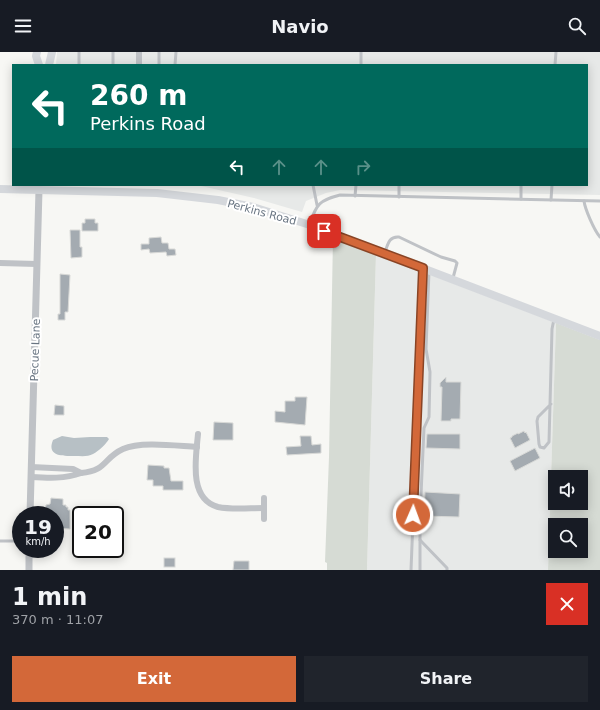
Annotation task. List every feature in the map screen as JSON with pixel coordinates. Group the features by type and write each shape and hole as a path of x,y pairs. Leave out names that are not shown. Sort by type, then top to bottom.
{"main road":[{"path":"37,52 36,56 39,64"},
{"path":"49,64 52,52"},
{"name":"Perkins Road","path":"0,189 40,187 176,194 253,207 310,225 600,336"}],"street":[{"path":"139,64 140,52"},
{"name":"Pecue Lane","path":"30,506 40,187"},
{"path":"0,263 37,264"},
{"path":"198,434 197,484 201,496 205,500 223,508 264,508"},
{"path":"31,477 63,478 96,471 117,452 131,446 197,447"},
{"path":"31,467 73,469 81,473"},
{"path":"264,498 264,519"},
{"path":"28,570 29,558"}],"lane":[{"path":"78,64 79,52"},
{"path":"112,52 113,64"},
{"path":"159,52 159,64"},
{"path":"175,64 176,52"},
{"path":"361,52 361,64"},
{"path":"555,64 556,52"},
{"path":"313,186 318,205"},
{"path":"355,196 356,186"},
{"path":"399,186 399,197"},
{"path":"521,186 521,199"},
{"path":"551,200 552,186"},
{"path":"310,225 318,205 326,198 340,195 600,201"},
{"path":"584,201 585,208 590,216 596,232 600,237"},
{"path":"384,254 389,240 399,237 441,257 456,261 457,263 452,280"},
{"path":"420,570 424,428 429,417 430,372 426,349 426,269"},
{"path":"411,570 426,269"},
{"path":"550,404 538,417 537,421 539,444 540,447 544,448 549,442 552,329 554,319"},
{"path":"420,540 447,568 447,570"},
{"path":"0,541 12,541"}],"shaded area":[{"path":"57,52 600,52 600,195 340,190 326,193 306,201 302,212 254,198 201,186 588,186 588,64 56,64"},
{"path":"333,237 376,254 367,570 327,570 327,563 325,562 329,457"},
{"path":"376,254 556,323 551,470 548,470 548,510 550,510 550,518 548,518 548,570 367,570"},
{"path":"556,323 600,340 600,570 548,570 548,558 588,558 588,518 550,518 550,510 588,510 588,470 551,470"},
{"path":"62,436 74,438 107,437 109,439 100,449 91,455 66,456 54,453 51,446 53,440"}],"building":[{"path":"85,219 95,219 95,223 98,223 98,231 82,231 82,223 85,223"},
{"path":"70,230 80,230 80,247 82,247 82,257 71,258"},
{"path":"161,237 162,243 168,243 169,249 175,249 176,255 167,256 166,252 150,253 149,249 141,250 141,244 149,244 149,238"},
{"path":"60,274 70,275 68,312 65,312 65,320 58,320 58,314 60,314"},
{"path":"446,377 446,382 461,382 460,419 441,421 442,387 440,387 440,383"},
{"path":"295,397 307,397 305,425 275,422 275,411 285,412 285,401 295,401"},
{"path":"55,405 64,406 64,415 54,415"},
{"path":"214,422 233,423 233,440 213,440"},
{"path":"524,431 530,440 515,448 510,438"},
{"path":"427,434 460,434 460,449 426,448"},
{"path":"300,436 311,436 312,445 321,444 321,453 287,455 286,447 301,446"},
{"path":"535,448 540,458 515,471 510,461"},
{"path":"148,465 164,466 164,468 169,468 171,481 183,481 183,490 163,490 163,486 153,486 153,480 147,480"},
{"path":"425,492 460,494 459,517 424,516"},
{"path":"51,498 63,499 63,505 66,505 68,510 70,510 70,529 64,529 64,506 46,506 50,504"},
{"path":"164,558 175,558 175,567 164,567"},
{"path":"234,561 249,561 249,570 233,570"}],"route":[{"path":"324,231 423,268 413,515"}]}
